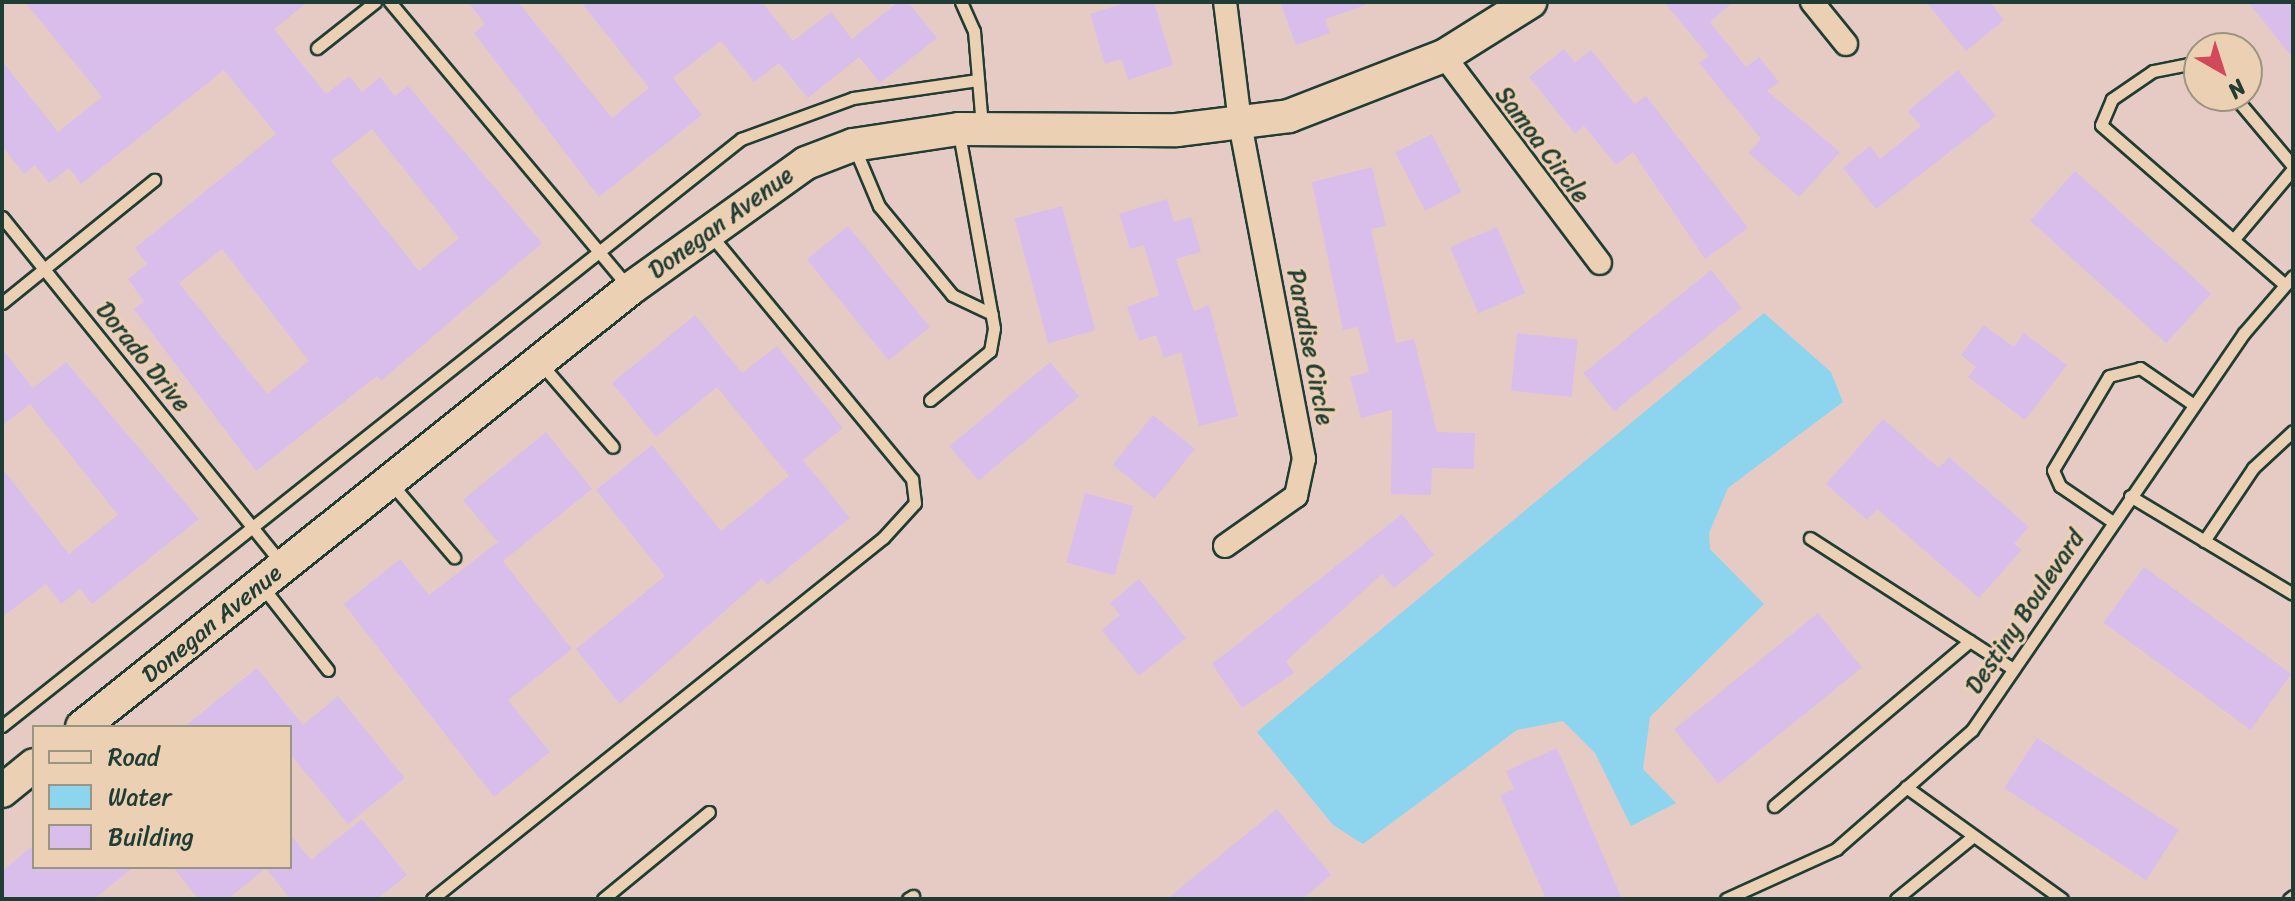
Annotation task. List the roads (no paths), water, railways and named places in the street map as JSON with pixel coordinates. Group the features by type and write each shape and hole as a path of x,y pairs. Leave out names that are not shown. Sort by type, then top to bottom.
{"street":[{"name":"Paradise Circle","path":"1225,2 1240,122 1304,459 1296,496 1225,546"},
{"name":"Donegan Avenue","path":"95,723 272,575 706,229 806,163 853,145 970,129 1177,130 1240,122 1356,96 1444,56 1530,2"},
{"path":"1812,2 1846,44"},
{"name":"Samoa Circle","path":"1444,56 1600,263"},
{"path":"2,791 32,767"}],"lane":[{"path":"317,48 375,2"},
{"path":"390,2 630,289"},
{"path":"930,400 990,351 992,314 970,129 978,80 974,31 961,2"},
{"path":"2183,65 2153,71 2112,99 2101,125 2234,239 2288,280"},
{"path":"2,726 250,524 741,139 853,98 978,80"},
{"path":"2234,239 2293,168 2247,112"},
{"path":"853,145 888,218 952,295 992,314"},
{"path":"2,303 154,180"},
{"name":"Dorado Drive","path":"2,217 250,524 272,575 328,670"},
{"path":"432,899 883,538 915,503 912,479 706,229"},
{"name":"Destiny Boulevard","path":"1726,899 1836,849 1972,730 2130,496 2288,280"},
{"path":"539,361 613,447"},
{"path":"2113,522 2060,486 2053,470 2109,376 2140,368 2194,405"},
{"path":"2204,541 2253,468 2293,431"},
{"path":"390,481 454,557"},
{"path":"2130,496 2293,594"},
{"path":"1810,538 2013,669"},
{"path":"1774,806 1970,641"},
{"path":"1906,787 1971,838 2062,899"},
{"path":"603,899 709,812"},
{"path":"1896,899 1971,838"}],"water":[{"path":"1764,313 1831,372 1843,402 1728,488 1709,533 1710,549 1764,604 1650,717 1643,769 1676,803 1631,826 1595,753 1563,721 1517,730 1363,844 1333,825 1257,732"}]}
